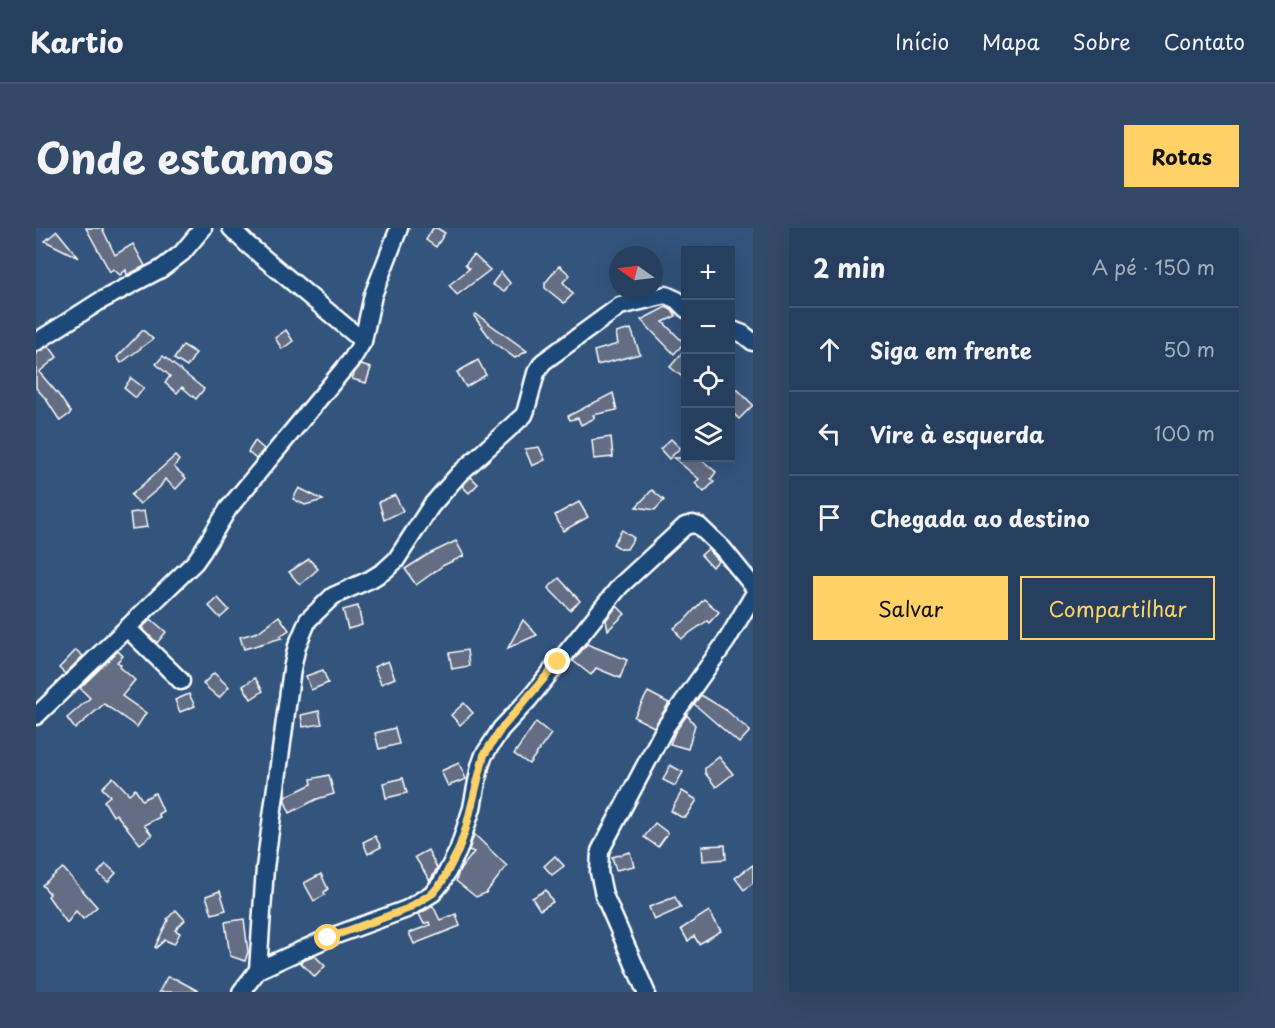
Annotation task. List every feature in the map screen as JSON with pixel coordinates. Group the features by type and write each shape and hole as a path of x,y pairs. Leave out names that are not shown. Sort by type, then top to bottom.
{"street":[{"path":"36,342 100,301 162,269 182,253 202,228"},
{"path":"231,228 363,341"},
{"path":"36,716 195,562 228,509 340,376 363,341 373,296 399,228"},
{"path":"258,970 265,868 292,669 297,646 308,620 333,596 371,579 396,560 431,506 459,474 524,416 536,373 543,362 620,306 666,295 681,304"},
{"path":"735,332 753,342"},
{"path":"241,992 258,970 328,938 407,909 433,893 442,882 458,851 484,755 501,729 529,699 620,586 685,526 693,524 699,526 723,549 753,586"},
{"path":"646,992 604,895 599,872 600,851 666,726 727,640 753,596"},
{"path":"127,628 181,681"}],"building":[{"path":"86,228 102,228 115,255 133,244 145,266 127,275 126,270 120,275 113,269 110,272"},
{"path":"433,228 445,233 436,247 426,240"},
{"path":"57,231 79,258 45,241"},
{"path":"474,255 490,270 457,295 449,285 469,269 465,265"},
{"path":"559,266 570,275 563,282 573,294 564,303 545,288 545,283"},
{"path":"501,272 510,283 504,292 492,284"},
{"path":"666,307 673,311 676,316 663,322 681,340 681,346 674,354 641,320"},
{"path":"476,314 527,351 515,358 493,342 474,316"},
{"path":"631,329 640,354 597,365 594,351 618,344 616,333"},
{"path":"143,330 153,339 121,363 117,357"},
{"path":"286,330 293,341 282,349 275,338"},
{"path":"183,345 196,353 187,367 174,359"},
{"path":"49,346 57,357 39,372 71,413 60,421 36,388 36,353"},
{"path":"681,354 681,376 670,367"},
{"path":"163,356 204,389 196,399 182,387 177,393 165,383 170,376 156,364"},
{"path":"478,360 486,375 466,387 457,372"},
{"path":"361,365 371,368 366,383 352,379"},
{"path":"131,378 144,388 136,398 124,388"},
{"path":"737,389 753,405 739,419 735,415 735,391"},
{"path":"613,393 617,410 593,415 595,418 581,425 578,418 570,420 568,416"},
{"path":"611,437 613,457 594,459 592,440"},
{"path":"671,439 680,448 669,459 660,449"},
{"path":"255,441 264,449 256,459 248,452"},
{"path":"539,447 545,460 532,466 525,449"},
{"path":"175,456 179,460 174,467 186,478 176,489 165,479 160,487 140,504 131,495"},
{"path":"674,458 681,458 681,462 704,462 716,472 711,479 714,482 704,492 695,483 699,479"},
{"path":"471,477 478,484 469,493 462,486"},
{"path":"299,488 323,500 305,505 293,499"},
{"path":"652,490 664,500 655,510 636,507"},
{"path":"395,495 403,511 384,520 379,502"},
{"path":"579,502 588,517 563,531 555,515"},
{"path":"144,511 147,527 132,529 130,513"},
{"path":"622,530 634,538 627,549 621,549 613,544"},
{"path":"456,541 464,556 444,565 416,585 405,569"},
{"path":"708,549 719,561 712,567 701,555"},
{"path":"309,559 318,569 300,585 289,572"},
{"path":"559,578 580,601 570,610 548,588"},
{"path":"218,598 229,610 220,618 209,606"},
{"path":"704,599 719,612 709,623 707,621 681,639 674,628 684,621"},
{"path":"358,606 362,625 348,629 343,610"},
{"path":"617,606 625,614 608,630 606,620"},
{"path":"279,616 289,630 280,636 282,638 244,649 240,637 258,632"},
{"path":"151,619 166,632 157,643 142,628"},
{"path":"523,620 537,635 508,648"},
{"path":"587,644 627,660 620,678 596,668 591,675 573,661"},
{"path":"76,650 83,656 65,674 59,668"},
{"path":"467,650 469,666 452,669 449,653"},
{"path":"118,651 123,656 117,662 135,680 122,696 146,713 137,727 104,704 75,729 67,718 90,698 80,688"},
{"path":"388,661 395,678 381,684 374,667"},
{"path":"323,670 328,683 311,690 306,676"},
{"path":"214,673 229,687 219,698 203,684"},
{"path":"255,678 263,691 251,699 243,686"},
{"path":"648,692 669,703 654,727 634,717"},
{"path":"189,694 195,706 180,712 175,700"},
{"path":"701,695 726,710 750,731 739,743 694,704"},
{"path":"464,703 473,713 460,725 451,715"},
{"path":"319,711 322,724 303,727 301,715"},
{"path":"687,715 695,725 688,749 670,744"},
{"path":"536,722 551,734 529,764 514,754"},
{"path":"395,728 399,744 379,749 375,733"},
{"path":"719,757 733,774 716,787 705,773 705,768"},
{"path":"459,763 466,779 448,786 441,771"},
{"path":"670,765 683,772 675,786 663,780"},
{"path":"329,775 334,794 317,799 290,813 285,797 312,784 311,779"},
{"path":"113,777 129,794 135,789 142,800 155,793 163,811 158,814 160,817 144,825 152,835 140,844 116,814 113,816 104,801 110,796 102,788"},
{"path":"403,778 407,793 386,798 383,783"},
{"path":"682,791 697,800 686,817 681,817 671,811"},
{"path":"655,823 668,833 658,847 644,837"},
{"path":"474,834 507,866 486,893 476,897 456,881 459,871 474,852 469,850"},
{"path":"375,836 381,847 368,854 363,842"},
{"path":"725,845 726,859 703,861 702,846"},
{"path":"428,850 437,868 430,881 415,857"},
{"path":"630,852 634,866 616,870 612,857"},
{"path":"555,856 564,866 552,875 544,866"},
{"path":"106,864 116,873 108,882 98,873"},
{"path":"753,865 753,883 744,890 735,878"},
{"path":"63,868 97,907 83,919 76,911 67,923 42,885"},
{"path":"321,874 328,889 324,892 325,895 314,901 304,883"},
{"path":"546,890 553,902 540,910 532,898"},
{"path":"220,891 226,910 212,914 206,896"},
{"path":"675,897 681,908 654,920 649,907"},
{"path":"433,906 440,920 456,914 460,926 414,944 409,933 430,925 429,922 424,924 419,914"},
{"path":"176,910 185,920 175,930 180,933 174,944 165,940 156,948 167,919"},
{"path":"709,911 721,931 699,944 694,936 688,941 681,929"},
{"path":"244,919 248,952 245,961 230,956 225,922"},
{"path":"315,956 325,966 315,977 300,962"},
{"path":"167,977 176,979 200,992 159,992"}],"route":[{"path":"328,938 407,909 433,893 442,882 458,851 484,755 501,729 529,699 558,662"}]}
